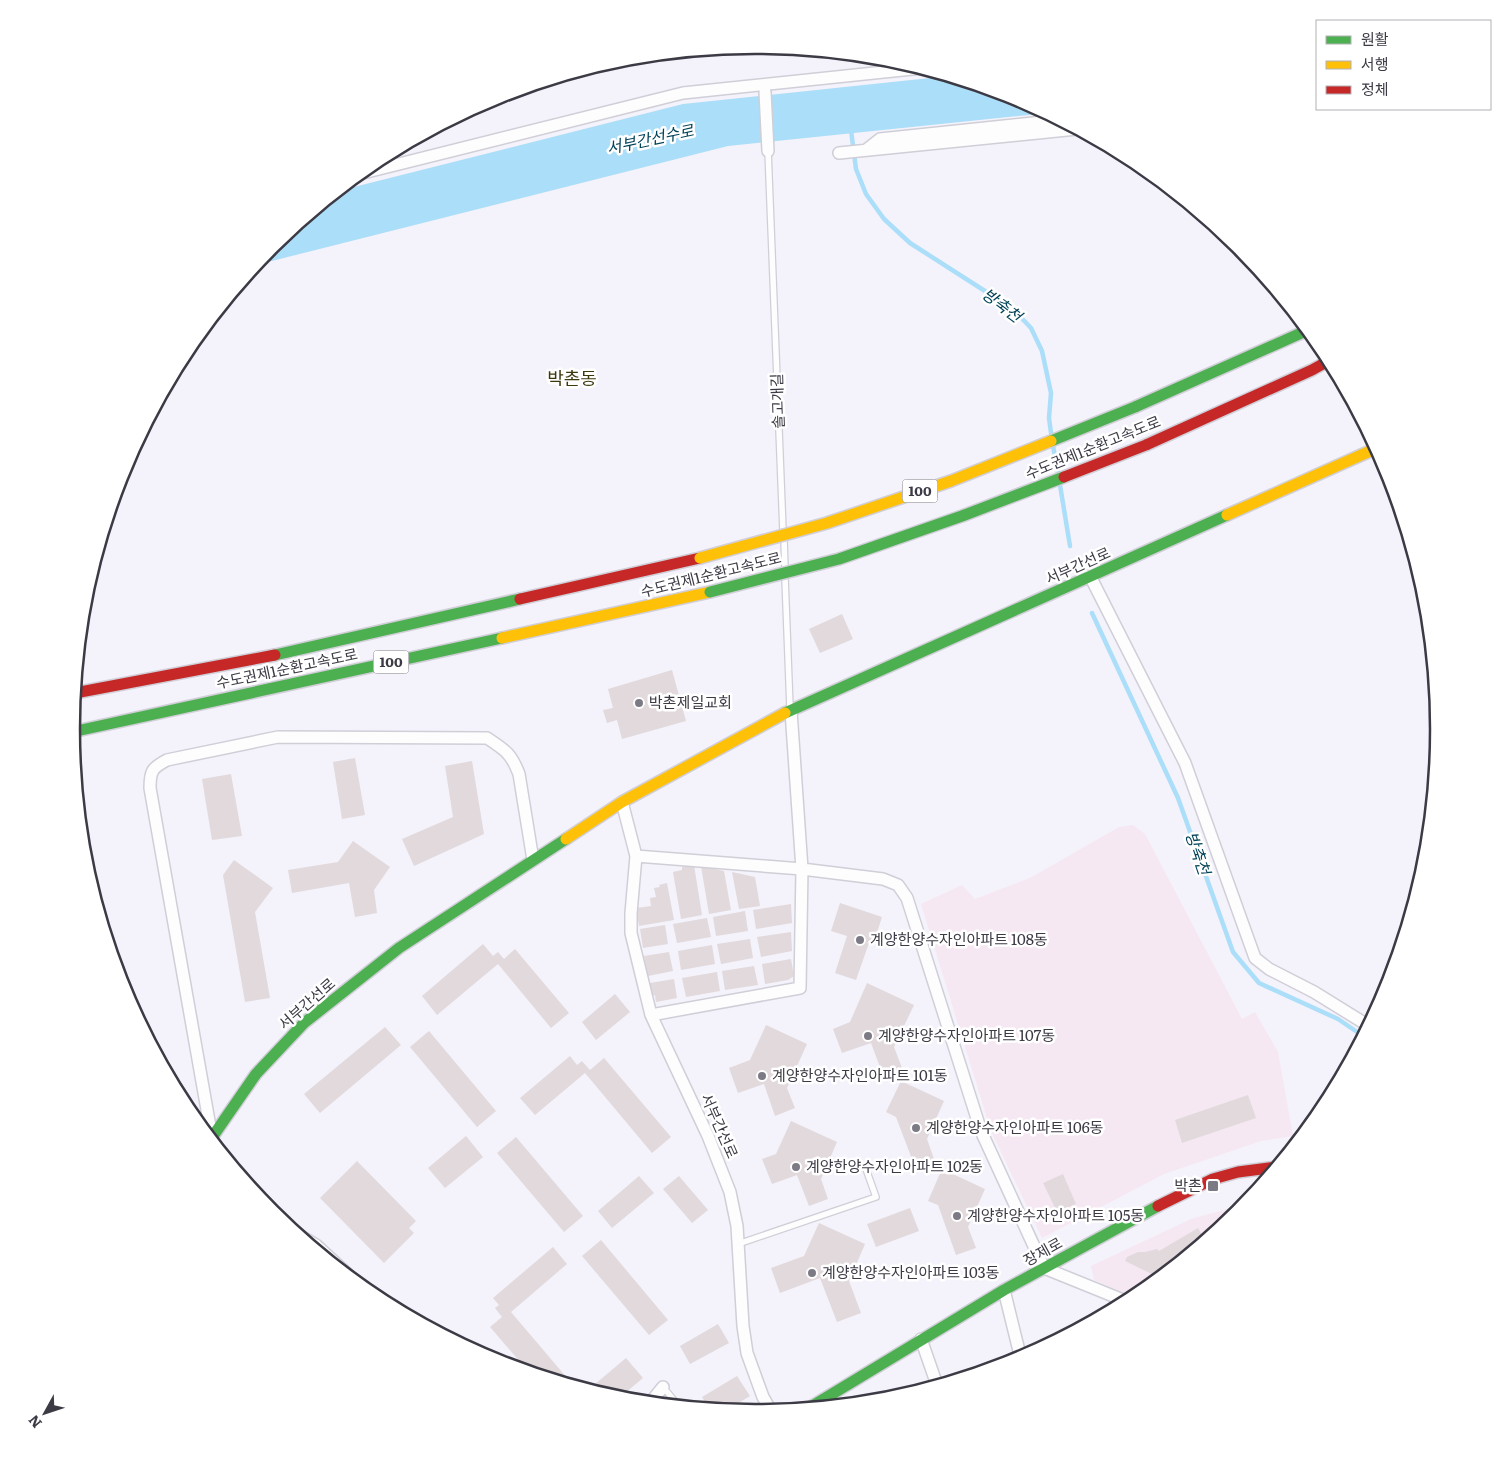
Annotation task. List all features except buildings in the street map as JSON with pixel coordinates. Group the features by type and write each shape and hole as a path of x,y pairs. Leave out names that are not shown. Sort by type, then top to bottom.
{"main road":[{"name":"수도권제1순환고속도로","path":"82,692 269,656 700,558 827,523 951,481 1135,407 1302,333"},
{"name":"수도권제1순환고속도로","path":"80,730 710,592 839,559 962,516 1146,445 1323,364"},
{"name":"서부간선로","path":"215,1133 256,1074 304,1023 399,948 622,802 790,711 1370,451"},
{"name":"장제로","path":"821,1401 1004,1290 1152,1209 1213,1180 1238,1172 1268,1168"}],"street":[{"path":"378,169 683,93 901,70"},
{"name":"솔고개길","path":"765,92 768,151"},
{"path":"866,150 880,139 1050,121"},
{"path":"839,153 1067,130"},
{"path":"1090,576 1185,763 1255,958 1269,969 1314,992 1363,1023"},
{"path":"651,1015 800,988 802,869 790,711"},
{"path":"210,1126 150,788 150,775 156,766 168,760 278,737 487,738 509,753 519,774 533,860"},
{"name":"서부간선로","path":"622,802 636,856 631,913 632,933 651,1015 708,1136 730,1192 737,1226 743,1326 747,1353 766,1404"},
{"path":"636,856 802,869 883,879 898,885 907,898 981,1130 1044,1268 1118,1298"},
{"path":"1004,1290 1019,1351"},
{"path":"921,1339 935,1379"},
{"path":"655,1396 663,1387"}],"lane":[{"name":"솔고개길","path":"768,151 790,711"},
{"path":"738,1244 876,1196 866,1169"},
{"path":"663,1387 673,1399"}],"shaded area":[{"path":"1133,825 1145,834 1242,1019 1255,1012 1278,1052 1293,1136 1261,1141 1164,1174 1042,1238 991,1131 921,904 962,885 975,899 1030,878 1119,827"},
{"path":"1231,1208 1201,1237 1167,1265 1125,1293 1094,1280 1091,1266 1191,1219"}],"water":[{"name":"서부간선수로","path":"932,78 973,90 1035,114 728,146 269,262 310,221 352,187 683,104"}],"waterway":[{"name":"방축천","path":"851,130 856,169 866,194 884,219 910,243 1013,309 1031,328 1042,351 1051,393 1049,418 1051,433"},
{"name":"방축천","path":"1053,446 1058,473"},
{"name":"방축천","path":"1060,485 1070,546"},
{"name":"방축천","path":"1092,613 1178,798 1233,952 1259,983 1338,1019 1358,1033"}],"traffic: fast":[{"path":"1135,407 1302,333"},
{"path":"1051,441 1135,407"},
{"path":"710,592 839,559 962,516 1064,477"},
{"path":"785,713 1227,515"},
{"path":"275,655 520,599"},
{"path":"80,730 502,638"},
{"path":"215,1133 256,1074 304,1023 399,948 566,839"},
{"path":"821,1401 1004,1290 1158,1206"}],"traffic: slow":[{"path":"700,558 827,523 951,481 1051,441"},
{"path":"1227,515 1370,451"},
{"path":"502,638 710,592"},
{"path":"566,839 622,802 785,713"}],"traffic: jam":[{"path":"1146,445 1323,364"},
{"path":"1064,477 1146,445"},
{"path":"520,599 700,558"},
{"path":"82,692 275,655"},
{"path":"1158,1206 1213,1179 1238,1172 1268,1168"}],"place":[{"name":"박촌제일교회","path":"639,703"},
{"name":"계양한양수자인아파트 108동","path":"860,940"},
{"name":"계양한양수자인아파트 107동","path":"868,1036"},
{"name":"계양한양수자인아파트 101동","path":"762,1076"},
{"name":"계양한양수자인아파트 106동","path":"916,1128"},
{"name":"계양한양수자인아파트 102동","path":"796,1167"},
{"name":"박촌","path":"1213,1186"},
{"name":"계양한양수자인아파트 105동","path":"957,1216"},
{"name":"계양한양수자인아파트 103동","path":"812,1273"}],"district":[{"name":"박촌동","path":"572,379"}]}
